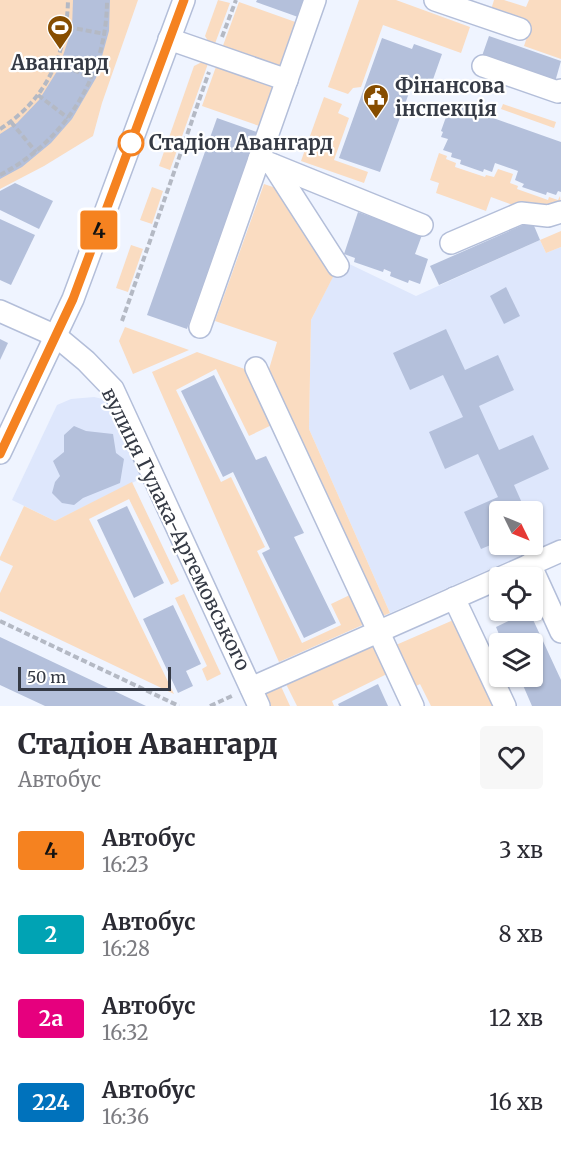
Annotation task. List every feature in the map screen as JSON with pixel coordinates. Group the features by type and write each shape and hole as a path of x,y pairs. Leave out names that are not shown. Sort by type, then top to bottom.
{"street":[{"path":"0,453 73,299 184,0"},
{"path":"200,327 266,162 287,80 315,0"},
{"path":"435,0 520,29"},
{"path":"170,39 287,80"},
{"path":"483,66 560,92"},
{"path":"266,162 422,225"},
{"path":"266,162 338,266"},
{"path":"451,243 521,213 548,216 561,212"},
{"name":"вулиця Гулака-Артемовського","path":"0,311 56,336 86,361 113,389 255,697"},
{"path":"256,368 413,706"},
{"path":"255,697 378,632 561,550"},
{"path":"530,564 561,632"},
{"path":"454,598 506,706"}],"path":[{"path":"0,129 11,122 38,95 57,63 68,27 68,0"},
{"path":"0,175 36,152 68,118 92,78 105,34 107,0"},
{"path":"122,321 236,0"},
{"path":"68,27 105,34"},
{"path":"57,63 92,78"},
{"path":"38,95 68,118"},
{"path":"11,122 36,152"},
{"path":"0,621 179,706"}],"shaded area":[{"name":"Авангард","path":"0,0 138,0 102,103 93,136 44,166 0,189"},
{"path":"218,0 230,3 213,49 205,36"},
{"path":"359,0 396,0 470,27 461,53 383,25 361,87 353,88 348,94 328,87"},
{"path":"494,0 504,0 526,7 529,0 561,0 561,59 524,46 530,28 490,13"},
{"path":"239,2 301,24 284,73 221,51"},
{"path":"210,58 170,170 159,166 194,66"},
{"path":"218,61 281,83 265,128 202,106"},
{"path":"324,97 342,104 338,113 349,118 334,160 368,172 364,183 301,161"},
{"path":"503,104 556,122 554,128 501,109"},
{"path":"439,153 456,163 455,167 485,177 486,175 494,177 498,169 513,174 510,183 518,186 517,189 548,200 549,197 558,200 560,196 561,205 521,208 491,197 486,211 436,193 439,183 430,180"},
{"path":"264,184 282,190 335,273 311,320 309,429 390,613 378,618 267,376 277,342 215,321"},
{"path":"152,187 163,191 152,224 140,220"},
{"path":"561,231 561,247 546,253 540,240"},
{"path":"540,240 546,253 561,247 561,538 543,546 543,501 489,501 489,555 522,555 495,567 489,567 489,570 390,613 309,429 311,320 341,260 416,296"},
{"path":"131,245 143,249 128,292 116,288"},
{"path":"125,327 189,350 133,374 119,341"},
{"path":"197,352 253,372 276,423 249,436 216,369 176,390 221,482 231,477 265,547 257,551 302,643 341,625 331,604 354,593 367,623 279,662 152,372"},
{"path":"94,397 103,399 111,407 144,477 55,521 12,500 57,405 71,399"},
{"path":"132,482 179,581 171,585 129,499 89,519 174,694 0,611 0,593 13,566 0,560 0,557 24,506 55,521"},
{"path":"184,594 221,674 207,681 202,669 207,666 175,598"},
{"path":"458,618 500,706 431,706 420,684 410,689 389,648"},
{"path":"375,639 391,672 332,701 334,706 297,706 284,680"},
{"path":"279,682 290,706 271,706 263,689"}],"building":[{"path":"73,0 110,0 109,31 96,78 72,119 51,143 22,167 0,179 0,134 17,123 39,100 59,68 72,28"},
{"path":"257,0 304,0 298,17 256,2"},
{"path":"489,36 561,61 555,82 482,56"},
{"name":"Фінансова інспекція","path":"382,38 412,49 414,44 442,54 430,88 413,82 380,172 339,158"},
{"path":"451,103 561,142 561,192 558,191 556,195 547,192 546,195 522,187 524,184 515,180 518,171 495,163 492,172 484,169 483,172 460,164 461,160 451,157 452,153 443,150 448,139 441,137 443,132 441,131"},
{"path":"217,118 257,132 187,329 147,315"},
{"path":"15,183 53,201 39,229 0,210 0,191"},
{"path":"358,212 422,235 415,254 428,259 420,284 409,280 408,283 390,276 391,272 384,269 383,272 354,262 355,258 344,254"},
{"path":"0,219 35,235 11,285 0,280"},
{"path":"532,221 540,240 439,285 430,266"},
{"path":"506,287 520,316 504,324 490,296"},
{"path":"446,329 465,370 498,355 514,390 479,406 499,450 533,435 549,469 514,485 521,501 489,501 489,546 481,549 464,512 498,497 478,454 445,469 429,432 463,417 443,375 410,390 393,353"},
{"path":"0,339 8,343 0,360"},
{"path":"214,375 256,460 266,456 304,533 294,537 336,623 304,638 262,553 270,549 233,472 223,477 181,391"},
{"path":"74,426 86,431 113,434 116,453 124,459 120,483 83,498 74,505 62,503 52,493 55,482 60,476 53,461 64,452 64,435"},
{"path":"127,506 164,583 134,598 97,520"},
{"path":"173,605 201,664 186,671 193,686 178,693 143,619"},
{"path":"508,621 534,621 539,633 498,633 496,627"},
{"path":"0,637 146,706 45,706 0,685"},
{"path":"543,641 561,680 561,706 532,706 524,687 543,687"},
{"path":"378,684 388,706 339,706 338,704"}],"bus line":[{"name":"4","path":"0,454 73,299 184,0"}],"place":[{"name":"Авангард","path":"60,51"},
{"name":"Фінансова інспекція","path":"376,120"},
{"name":"Стадіон Авангард","path":"131,143"}]}
